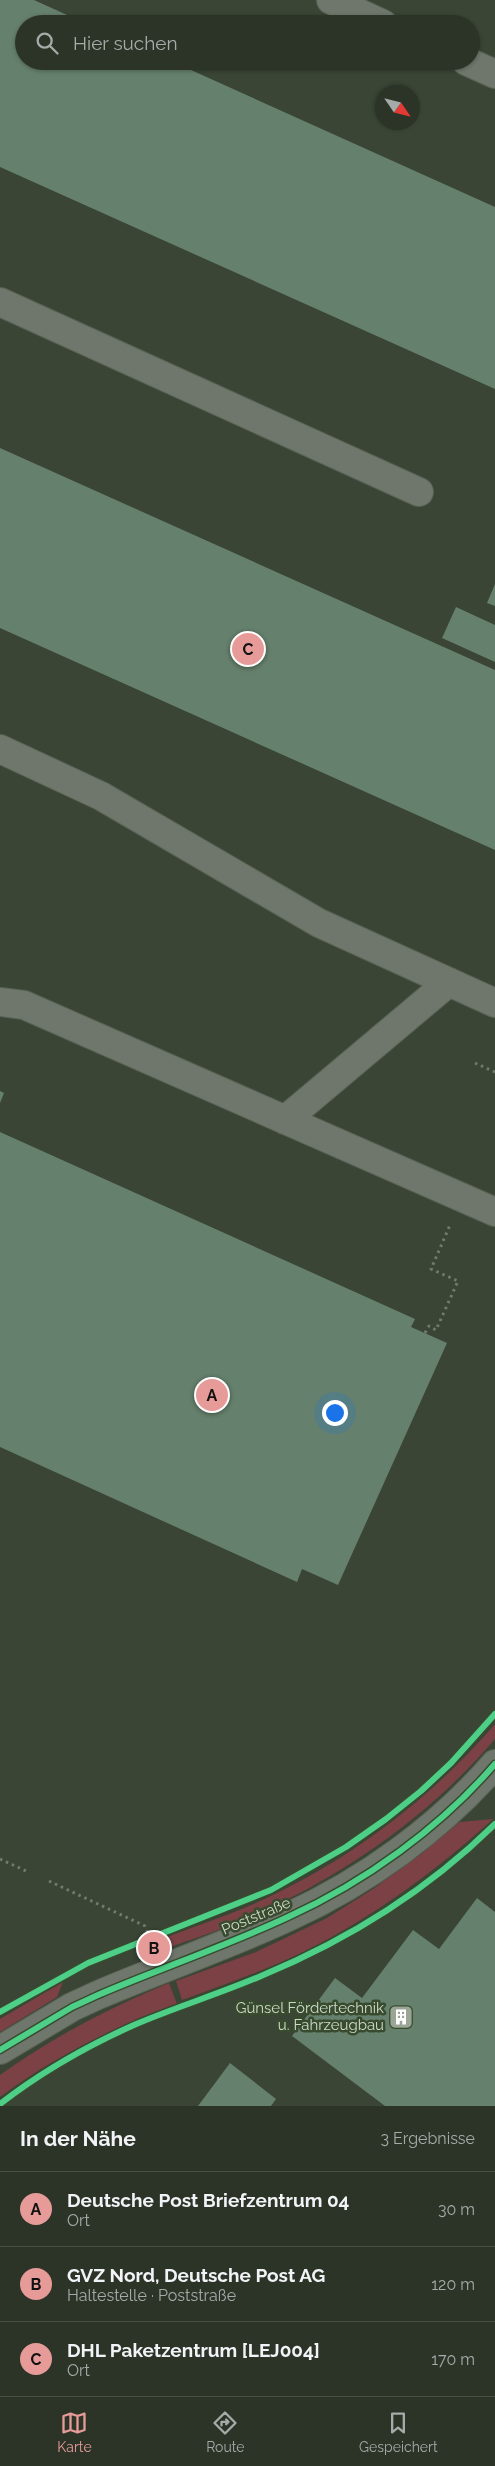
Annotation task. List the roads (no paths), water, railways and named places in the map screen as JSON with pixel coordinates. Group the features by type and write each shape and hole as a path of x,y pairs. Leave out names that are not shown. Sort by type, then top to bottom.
{"street":[{"path":"331,0 364,15"},
{"path":"480,67 495,74"},
{"path":"0,302 419,492"},
{"path":"0,749 101,796 319,923 495,1003"},
{"path":"285,1120 449,982"},
{"path":"0,1002 24,1005 495,1212"},
{"name":"Poststraße","path":"0,2050 98,1995 289,1917 358,1879 424,1832 492,1774"}],"place":[{"name":"DHL Paketzentrum [LEJ004]","path":"248,649"},
{"name":"Deutsche Post Briefzentrum 04","path":"212,1395"},
{"name":"GVZ Nord, Deutsche Post AG","path":"154,1948"},
{"name":"Günsel Fördertechnik u. Fahrzeugbau","path":"401,2017"}]}
